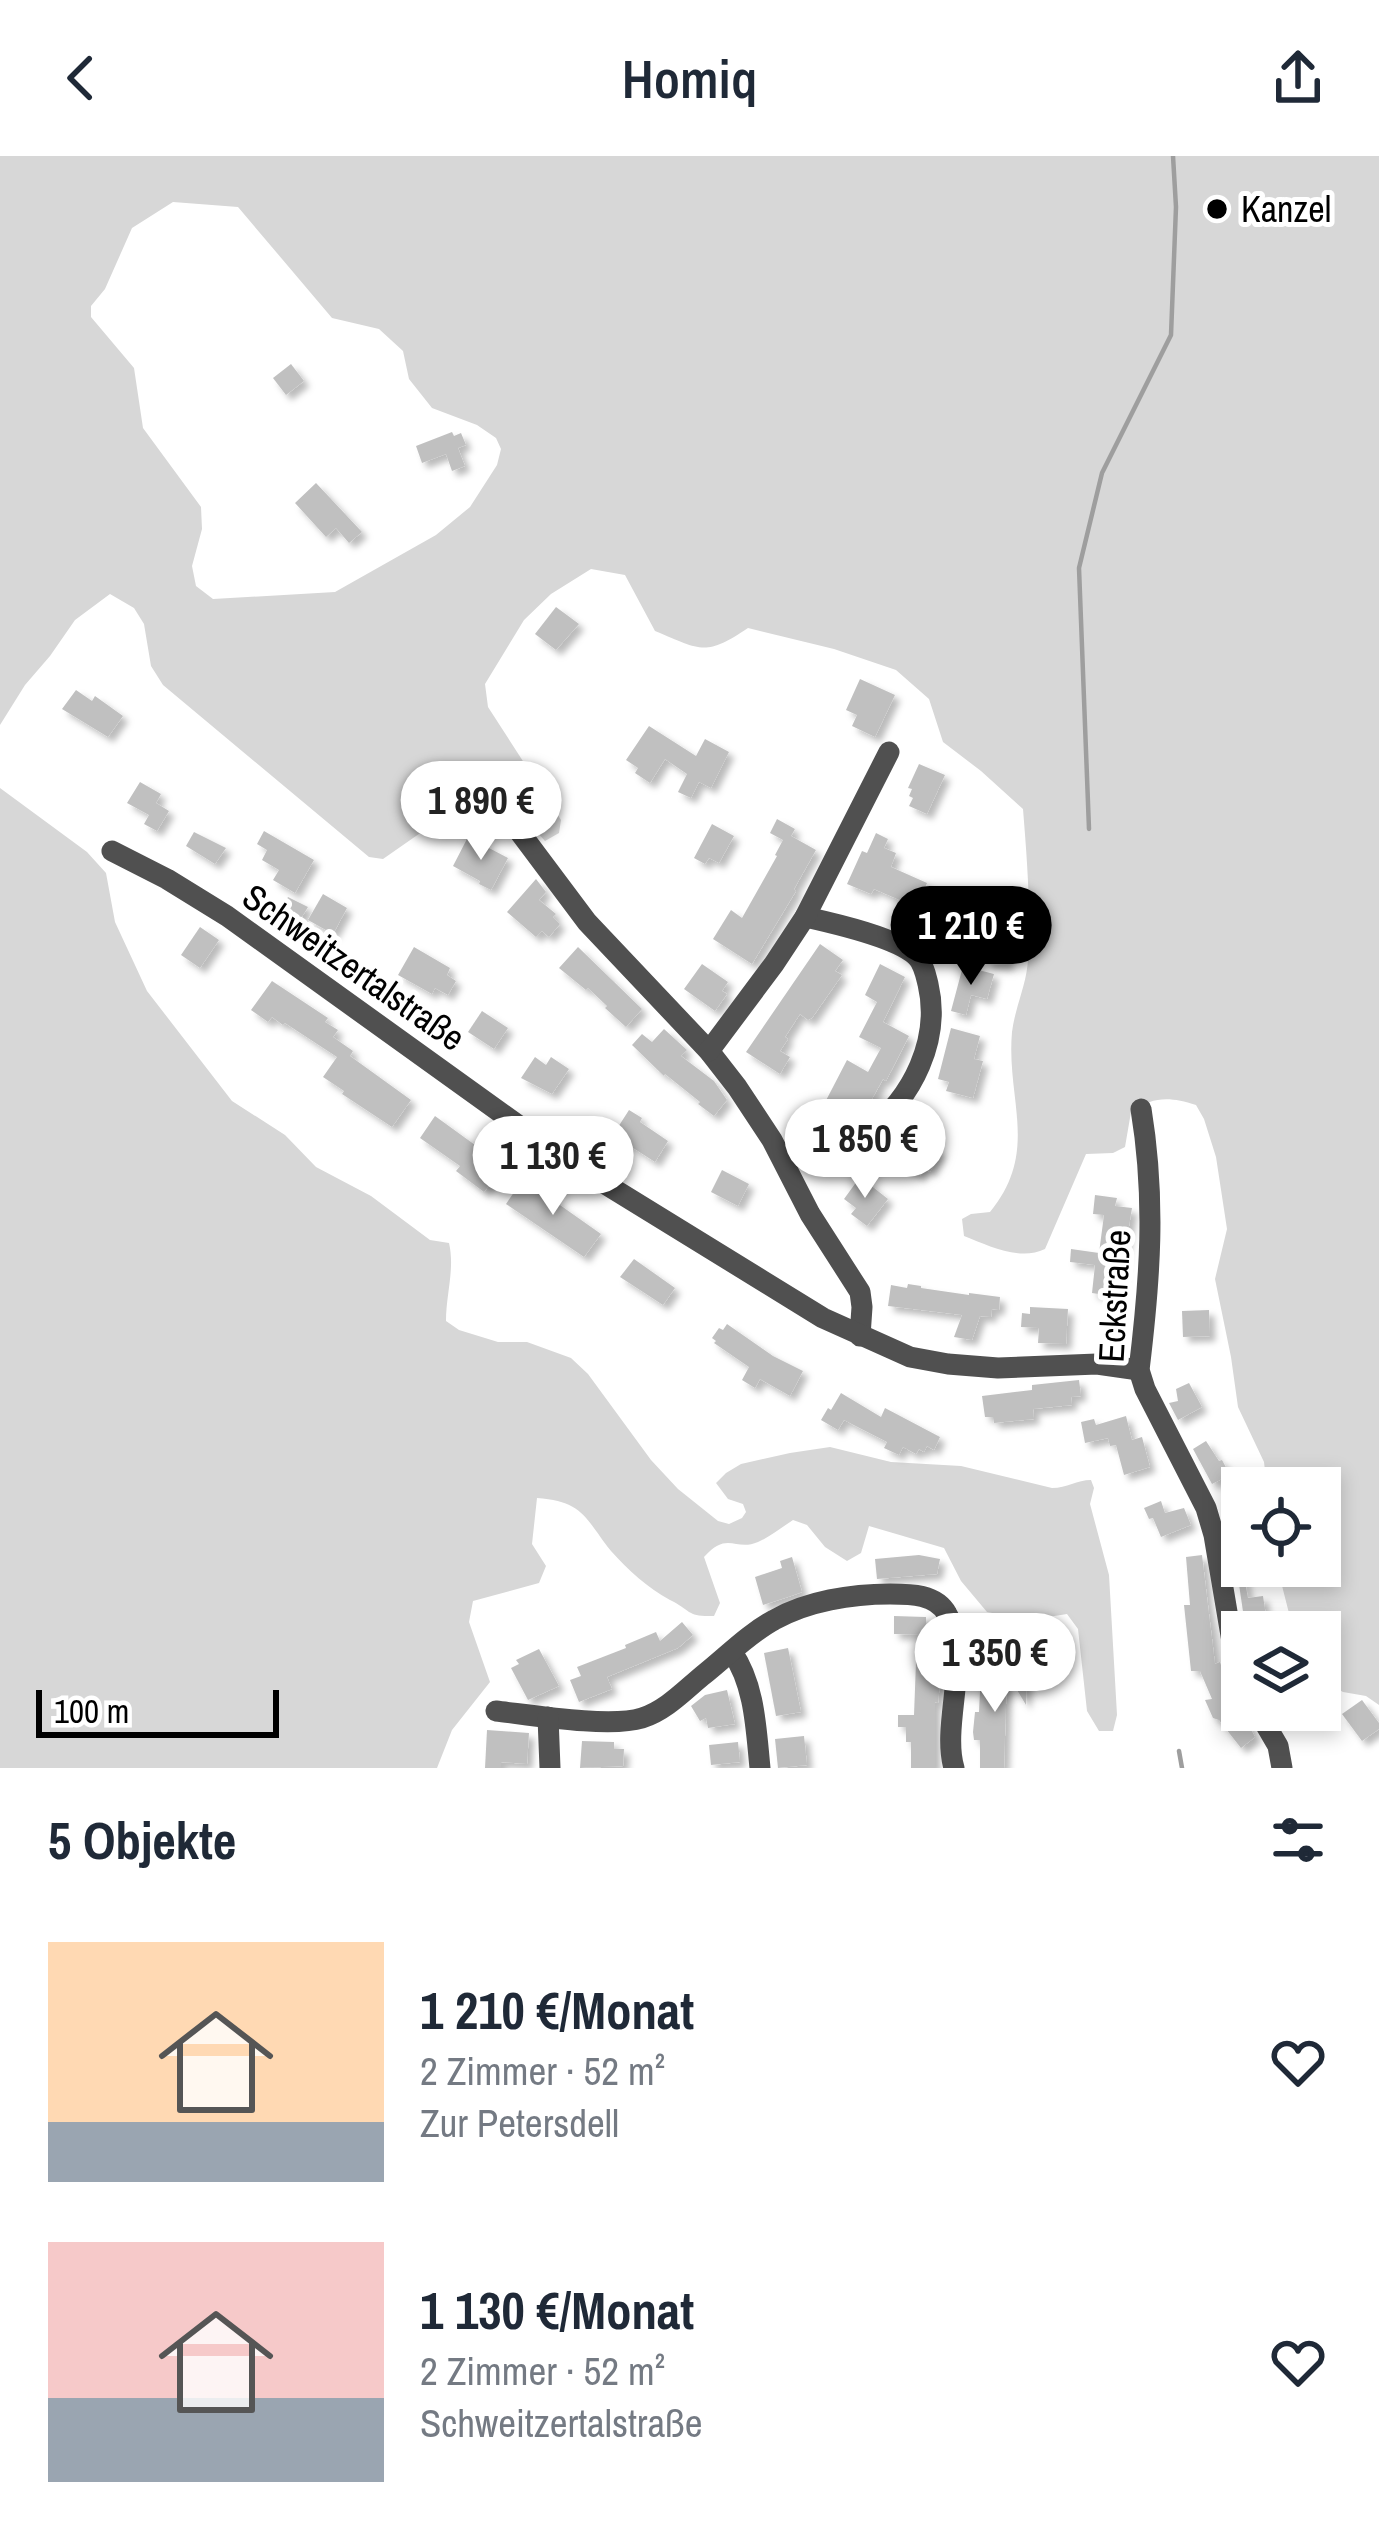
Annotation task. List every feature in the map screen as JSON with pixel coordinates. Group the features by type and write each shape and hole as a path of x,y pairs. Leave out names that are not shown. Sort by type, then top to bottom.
{"street":[{"path":"710,1051 805,917 889,752"},
{"path":"483,783 587,922 710,1051 772,1140 810,1214 860,1292 860,1336"},
{"name":"Schweitzertalstraße","path":"112,851 227,916 568,1161 823,1318 910,1357 948,1364 1055,1368 1096,1364 1139,1370"},
{"path":"805,917 906,949 920,960 926,976 932,998 926,1054 898,1102 868,1131"},
{"name":"Eckstraße","path":"1142,1109 1150,1160 1152,1238 1139,1370 1206,1508 1227,1611"},
{"path":"496,1712 641,1718 673,1700 773,1620 836,1599 907,1594 941,1605 956,1638 954,1768"},
{"path":"732,1652 749,1690 760,1768"},
{"path":"548,1717 550,1768"},
{"path":"1269,1731 1284,1767"}],"shaded area":[{"path":"0,156 1379,156 1379,1705 1366,1696 1341,1691 1341,1611 1288,1611 1282,1587 1341,1587 1341,1467 1265,1467 1238,1407 1215,1279 1227,1229 1216,1157 1196,1105 1170,1099 1147,1103 1131,1112 1125,1147 1113,1153 1086,1154 1045,1249 1015,1253 964,1236 962,1219 990,1212 1014,1168 1018,1125 1012,1032 1026,977 1029,940 1023,809 943,742 929,699 896,670 748,628 712,647 683,643 655,631 625,575 591,569 551,594 524,620 485,684 488,707 561,820 559,833 545,841 492,783 474,790 459,806 383,859 369,857 163,685 151,666 144,624 134,608 110,594 75,620 0,725","holes":["173,202 238,207 332,318 379,329 403,351 409,379 432,408 477,425 496,438 501,449 497,465 470,507 436,535 335,592 213,599 196,586 192,566 202,529 201,507 143,428 134,368 91,317 91,306 105,289 132,228"]},
{"path":"0,788 87,852 106,873 115,922 147,991 232,1101 285,1135 316,1167 371,1196 430,1240 449,1243 446,1321 498,1342 527,1342 571,1358 651,1460 718,1521 729,1524 746,1512 743,1504 728,1499 716,1483 726,1473 741,1464 830,1447 891,1462 961,1466 1052,1488 1091,1480 1090,1504 1109,1575 1117,1715 1113,1731 1099,1731 1087,1711 1078,1629 1067,1614 1029,1620 987,1612 961,1581 944,1548 869,1526 861,1553 847,1561 825,1547 807,1525 793,1520 758,1542 726,1543 704,1557 720,1603 714,1616 699,1615 639,1578 574,1508 537,1498 532,1544 546,1566 539,1583 473,1601 469,1622 490,1682 452,1730 437,1768 0,1768"}],"building":[{"path":"291,364 304,381 286,395 273,378"},
{"path":"452,432 454,436 461,433 466,445 458,448 465,466 452,471 446,454 422,463 416,446"},
{"path":"316,483 362,532 349,543 336,528 326,537 295,503"},
{"path":"556,607 579,624 556,650 535,634"},
{"path":"860,679 895,695 875,737 852,726 857,715 846,710"},
{"path":"76,690 92,701 95,696 123,716 108,737 62,709"},
{"path":"649,726 696,756 705,739 729,752 711,788 699,782 691,798 678,792 687,774 665,759 650,783 635,773 638,768 626,760"},
{"path":"919,764 945,775 927,814 909,806 913,798 908,788"},
{"path":"140,782 161,794 156,803 169,811 157,831 144,824 149,815 127,803"},
{"path":"777,819 795,829 791,836 816,850 752,964 713,939 731,910 742,918 777,856 783,840 770,833"},
{"path":"712,824 734,836 719,863 709,858 705,864 694,858"},
{"path":"264,831 314,860 295,893 273,880 279,870 262,860 267,850 257,844"},
{"path":"194,832 226,848 215,864 186,846"},
{"path":"876,833 888,839 884,848 896,853 891,867 927,883 924,890 963,906 951,934 927,925 932,914 874,889 871,894 847,884"},
{"path":"468,837 508,858 491,890 453,866"},
{"path":"536,879 546,892 539,900 560,924 549,937 542,931 536,937 507,912"},
{"path":"323,894 347,908 333,934 308,920"},
{"path":"288,897 308,907 300,920 293,917 288,925 276,918"},
{"path":"988,925 1014,926 1008,965 986,964"},
{"path":"200,927 219,940 200,968 181,955"},
{"path":"820,944 843,960 835,971 842,975 812,1018 800,1014 785,1037 780,1051 790,1057 780,1074 746,1052"},
{"path":"414,947 450,968 447,975 456,981 448,995 435,988 432,994 398,975"},
{"path":"578,947 642,1009 626,1027 588,988 559,968"},
{"path":"702,964 728,982 722,991 727,994 715,1011 684,989"},
{"path":"880,964 905,977 883,1022 909,1036 867,1108 852,1100 832,1124 819,1114 847,1060 868,1072 881,1048 859,1037 877,1002 865,995"},
{"path":"963,966 994,974 987,999 971,995 966,1015 951,1011"},
{"path":"272,981 328,1018 325,1022 338,1030 333,1037 353,1051 350,1056 411,1100 392,1127 323,1077 337,1057 285,1023 272,1017 268,1022 251,1010"},
{"path":"482,1011 508,1028 494,1049 468,1032"},
{"path":"951,1028 980,1036 974,1059 983,1061 973,1098 946,1091 949,1082 938,1079"},
{"path":"664,1029 687,1050 681,1056 714,1081 727,1100 714,1116 632,1045 642,1034 652,1042"},
{"path":"535,1057 546,1065 551,1057 569,1069 552,1094 521,1078"},
{"path":"629,1110 668,1141 655,1162 613,1135"},
{"path":"435,1116 504,1166 484,1192 456,1171 460,1166 420,1138"},
{"path":"826,1121 853,1146 838,1163 810,1139"},
{"path":"916,1137 941,1151 930,1172 924,1168 920,1176 890,1161 899,1144 909,1150"},
{"path":"722,1170 749,1184 738,1206 711,1192"},
{"path":"860,1177 888,1199 867,1226 851,1214 856,1208 844,1199"},
{"path":"523,1179 601,1234 584,1257 506,1204"},
{"path":"1095,1195 1117,1198 1115,1206 1132,1208 1118,1293 1111,1292 1111,1296 1092,1293 1095,1265 1070,1262 1071,1249 1099,1253 1104,1215 1093,1214"},
{"path":"634,1259 675,1288 663,1305 620,1277"},
{"path":"908,1284 1000,1297 999,1310 992,1309 991,1317 980,1316 972,1340 954,1337 962,1315 888,1306 891,1285 907,1288"},
{"path":"1030,1307 1068,1309 1066,1344 1038,1343 1039,1328 1021,1327 1022,1313 1030,1314"},
{"path":"1209,1310 1210,1336 1183,1337 1182,1311"},
{"path":"727,1324 803,1371 790,1396 760,1379 755,1388 742,1380 749,1367 712,1338"},
{"path":"1079,1380 1081,1396 1071,1397 1072,1405 1033,1409 1034,1419 994,1423 993,1417 985,1417 982,1396"},
{"path":"1189,1383 1202,1407 1178,1420 1169,1403 1178,1401 1176,1389"},
{"path":"841,1393 881,1417 885,1408 940,1437 934,1450 927,1446 916,1454 903,1447 899,1455 884,1448 887,1442 844,1420 838,1430 821,1420"},
{"path":"1126,1416 1132,1440 1142,1437 1150,1467 1124,1475 1116,1445 1110,1446 1108,1438 1085,1443 1081,1422 1094,1419 1096,1425"},
{"path":"1206,1441 1226,1467 1221,1467 1221,1480 1212,1484 1193,1449"},
{"path":"1161,1501 1165,1513 1184,1508 1191,1525 1161,1537 1144,1508"},
{"path":"919,1555 940,1559 937,1574 877,1579 875,1559"},
{"path":"1202,1555 1215,1664 1221,1665 1221,1723 1213,1718 1205,1700 1212,1699 1200,1671 1191,1671 1184,1605 1190,1605 1186,1557"},
{"path":"792,1557 802,1592 763,1605 755,1577 782,1568 780,1561"},
{"path":"1239,1587 1246,1587 1248,1598 1263,1596 1265,1611 1243,1611"},
{"path":"894,1616 926,1617 926,1635 894,1634"},
{"path":"682,1622 693,1635 678,1648 607,1677 612,1689 579,1702 570,1680 581,1676 577,1667 656,1632 660,1641"},
{"path":"788,1648 801,1712 776,1716 764,1653"},
{"path":"539,1649 559,1686 528,1700 511,1668 519,1664 516,1660"},
{"path":"916,1662 942,1663 935,1702 935,1768 911,1768 911,1742 906,1742 906,1727 898,1727 898,1715 914,1715"},
{"path":"981,1670 1027,1672 1026,1705 1007,1673 1004,1768 980,1768 980,1740 974,1740 973,1732"},
{"path":"727,1690 735,1724 708,1728 706,1718 700,1721 691,1706 705,1695"},
{"path":"1362,1700 1379,1729 1362,1741 1342,1714"},
{"path":"487,1730 529,1733 527,1764 501,1762 501,1768 485,1768"},
{"path":"1228,1731 1252,1731 1255,1737 1241,1748"},
{"path":"804,1736 807,1765 778,1768 775,1739"},
{"path":"582,1741 614,1742 614,1749 624,1749 623,1766 580,1768"},
{"path":"738,1742 740,1762 711,1765 709,1745"}],"waterway":[{"path":"1089,829 1079,568 1102,473 1171,335 1173,156"},
{"path":"1179,1751 1182,1768"}],"place":[{"name":"Kanzel","path":"1217,209"}]}
